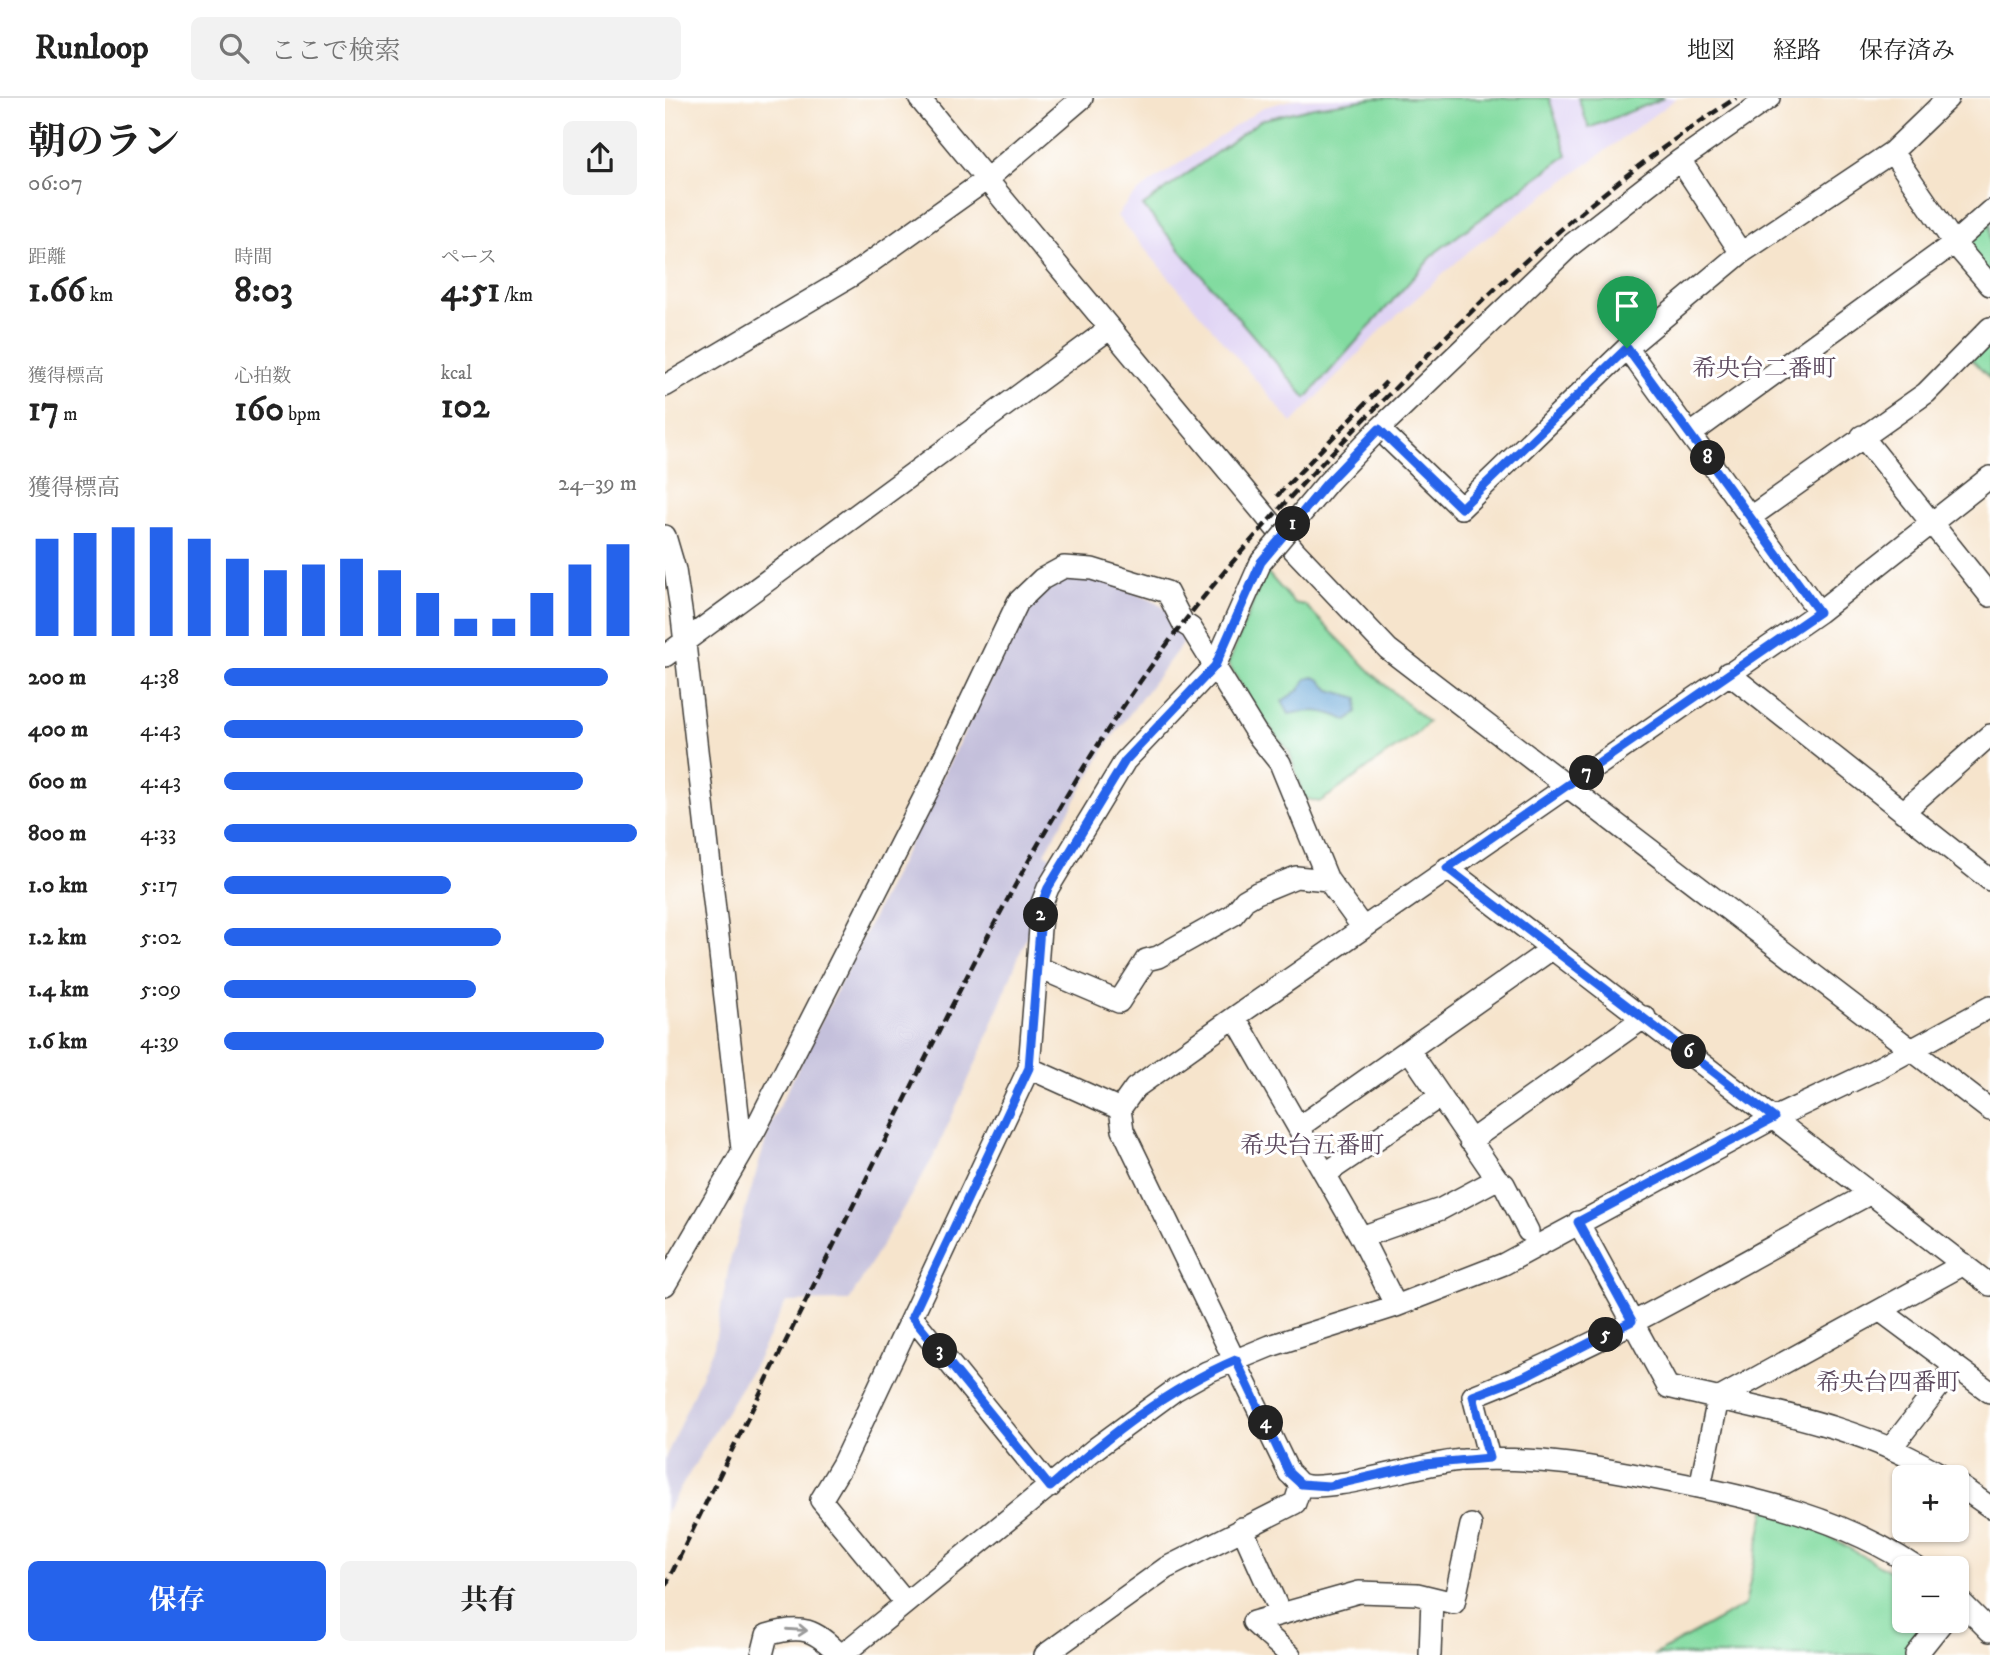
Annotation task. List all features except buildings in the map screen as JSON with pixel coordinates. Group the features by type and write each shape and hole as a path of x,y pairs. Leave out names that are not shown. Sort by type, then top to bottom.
{"street":[{"path":"919,98 1294,550 1388,649 1566,788 1990,1110"},
{"path":"665,386 851,276 987,179 1082,98"},
{"path":"905,1602 821,1500 842,1465 1029,1068 1042,903 1048,888 1125,761 1215,666 1261,562 1328,482 1379,429 1571,245 1680,160 1769,98"},
{"path":"1379,429 1461,508 1627,348 1741,253 1892,152 1948,98"},
{"path":"1892,152 1954,243 1990,285"},
{"path":"1680,160 1741,253"},
{"path":"1691,434 1954,243 1990,211"},
{"path":"1749,518 1926,393 1990,328"},
{"path":"665,656 1109,329"},
{"path":"1627,348 1819,612"},
{"path":"1862,436 1990,596"},
{"path":"1896,1556 1859,1535 1807,1513 1700,1487 1576,1462 1489,1458 1425,1464 1329,1486 1301,1484 1289,1473 1123,1130 1120,1109 1135,1088 1447,868 1819,612 1990,477"},
{"path":"665,536 675,570 742,1149"},
{"path":"665,1285 756,1128 935,776 1018,602 1033,586 1064,568 1078,567 1167,592 1183,623 1191,628 1256,733 1280,763 1328,880 1363,928"},
{"path":"1728,673 1990,880"},
{"path":"1903,812 1990,735"},
{"path":"1447,868 1645,1017 1990,1285"},
{"path":"1037,967 1119,1002 1146,960 1158,957 1233,915 1245,900 1296,877 1328,880"},
{"path":"1299,1127 1553,948"},
{"path":"766,1652 767,1635 790,1628 811,1631 825,1639 841,1655 1152,1405 1207,1372 1396,1306 1504,1264 1774,1118 1913,1049 1990,1007"},
{"path":"1235,1017 1361,1237 1396,1306"},
{"path":"1470,1140 1645,1017"},
{"path":"1409,1050 1497,1179 1504,1184 1528,1231"},
{"path":"1029,1068 1120,1109"},
{"path":"1325,1174 1439,1097"},
{"path":"1361,1237 1441,1209 1497,1179"},
{"path":"1489,1458 1473,1396 1523,1377 1871,1193"},
{"path":"1578,1222 1668,1387 1804,1417 1891,1448 1923,1465"},
{"path":"1718,1399 1964,1264"},
{"path":"1881,1311 1990,1392"},
{"path":"912,1317 1050,1487"},
{"path":"1891,1448 1954,1367"},
{"path":"1700,1487 1718,1399"},
{"path":"1045,1655 1166,1568 1295,1503 1301,1484"},
{"path":"1969,1492 1990,1507"},
{"path":"1290,1655 1253,1622 1359,1592 1417,1594 1454,1603 1471,1525"},
{"path":"1242,1528 1280,1613"},
{"path":"1430,1655 1431,1598"},
{"path":"1969,1609 1987,1621"},
{"path":"1916,1655 1934,1633"}],"shaded area":[{"path":"1677,98 1470,250 1382,329 1292,423 1117,216 1129,200 1150,183 1264,107 1295,99"},
{"path":"1063,573 1095,577 1154,601 1170,612 1188,636 1108,743 1045,853 1056,861 984,1045 934,1156 849,1301 786,1302 756,1362 665,1514 665,1459 714,1346 730,1261 771,1123 1021,618 1032,599"}],"green space":[{"path":"1376,98 1549,98 1567,155 1436,252 1306,398 1143,206 1261,120 1314,107"},
{"path":"1578,98 1664,98 1589,128"},
{"path":"1990,219 1990,280 1960,243"},
{"path":"1990,337 1990,379 1970,358"},
{"path":"1266,571 1294,603 1305,605 1378,679 1428,722 1411,738 1319,802 1304,798 1289,751 1263,719 1228,664"},
{"path":"1767,1502 1892,1572 1892,1633 1924,1633 1909,1655 1654,1655 1745,1605"}],"water":[{"path":"1313,677 1330,690 1358,698 1357,712 1348,721 1319,712 1289,714 1282,701 1300,689 1306,679"}],"railway":[{"path":"665,1587 996,921 1096,748 1164,648 1263,527 1484,299 1605,192 1736,98"},
{"path":"1277,496 1386,382"}],"district":[{"name":"希央台二番町","path":"1764,368"},
{"name":"希央台五番町","path":"1312,1145"},
{"name":"希央台四番町","path":"1888,1382"}],"route":[{"path":"1627,348 1819,612 1447,868 1774,1118 1578,1222 1632,1321 1523,1377 1473,1396 1489,1458 1425,1464 1329,1486 1301,1484 1289,1473 1236,1360 1207,1372 1152,1405 1096,1447 1050,1487 912,1317 1029,1068 1042,903 1048,888 1125,761 1153,728 1215,666 1261,562 1328,482 1379,429 1461,508 1627,348"}]}
